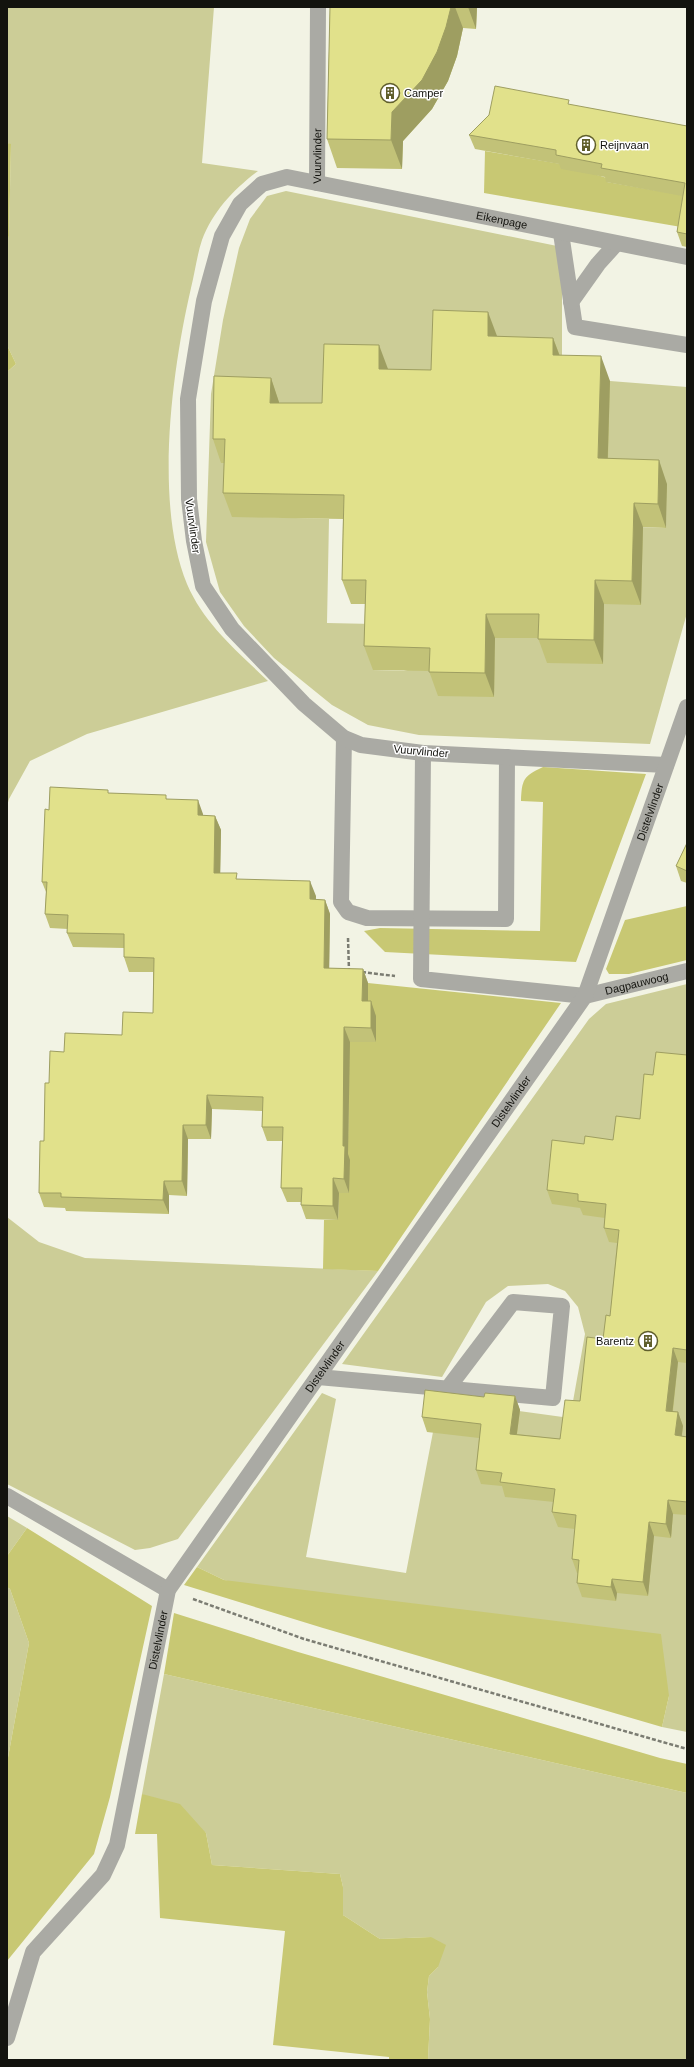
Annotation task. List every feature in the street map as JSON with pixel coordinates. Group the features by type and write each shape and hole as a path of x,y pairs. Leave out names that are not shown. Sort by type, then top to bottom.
{"lane":[{"name":"Vuurvlinder","path":"318,7 317,183 287,177 262,184 240,204 222,236 204,301 188,399 189,499 194,541 203,586 232,629 304,704 344,738 361,745 423,753 666,765"},
{"name":"Eikenpage","path":"317,183 616,244 687,256"},
{"path":"561,233 575,327 687,345"},
{"path":"571,302 598,264 616,244"},
{"name":"Distelvlinder","path":"7,2038 33,1952 103,1875 117,1845 168,1590 585,996 687,707"},
{"path":"344,738 341,902 348,912 367,918 506,919 507,757"},
{"path":"421,979 423,753"},
{"name":"Dagpauwoog","path":"421,979 585,996 687,971"},
{"path":"318,1377 553,1398 562,1306 513,1302 448,1388"},
{"path":"7,1496 168,1590"}],"path":[{"path":"348,912 348,970 421,979"},
{"path":"168,1590 304,1639 687,1749"}],"green space":[{"path":"7,7 214,7 202,163 258,171 225,201 212,220 202,240 184,321 173,397 169,477 171,516 177,552 187,584 194,598 212,625 268,681 87,734 30,761 9,799 7,806 7,372 16,364 7,345 7,240 9,235 11,145 7,143"},
{"path":"286,191 562,247 562,362 440,394 221,462 234,463 232,516 329,519 327,623 374,624 373,670 404,671 433,663 493,697 495,637 604,604 639,527 666,528 667,484 583,482 610,381 687,387 687,613 650,744 419,735 368,725 332,705 274,658 244,626 220,592 206,542 211,394 223,320 239,248 250,219 267,196"},
{"path":"687,984 687,1732 662,1727 669,1696 224,1580 197,1567 322,1393 336,1399 306,1557 406,1573 433,1432 490,1407 570,1418 585,1334 578,1307 565,1291 548,1284 508,1286 486,1302 442,1377 342,1364 589,1019 606,1004"},
{"path":"7,1217 39,1242 85,1258 378,1271 178,1539 150,1548 135,1550 7,1484"},
{"path":"7,1516 27,1528 7,1556"},
{"path":"7,1587 10,1589 29,1643 7,1763"},
{"path":"164,1674 687,1793 687,2060 428,2060 430,2019 427,1992 429,1976 438,1967 431,1937 380,1939 343,1915 343,1887 340,1874 212,1865 206,1833 142,1794"}],"shaded area":[{"path":"7,143 11,144 9,236 7,240"},
{"path":"485,151 561,164 607,178 607,182 687,196 687,228 484,193"},
{"path":"7,345 16,364 7,372"},
{"path":"543,767 646,774 576,962 385,952 364,931 380,928 540,931 543,802 521,801 523,783 531,773"},
{"path":"687,906 687,960 629,974 609,974 606,969 625,920"},
{"path":"368,983 561,1003 378,1271 323,1269 324,1220 338,1220 339,1193 349,1193 342,1159 348,1137 349,1076 332,1041 368,1016"},
{"path":"27,1528 152,1606 110,1797 94,1854 7,1961 7,1763 29,1643 10,1589 7,1587 7,1556"},
{"path":"197,1567 224,1580 661,1634 669,1696 662,1727 323,1628 184,1585"},
{"path":"174,1613 298,1652 660,1758 687,1764 687,1793 164,1674"},
{"path":"142,1794 180,1804 206,1833 212,1865 340,1874 343,1887 343,1915 380,1939 431,1937 446,1945 438,1967 429,1976 427,1992 430,2019 428,2060 389,2060 389,2057 273,2045 285,1931 160,1918 157,1834 135,1834"}],"building":[{"name":"Camper","path":"330,7 451,7 437,52 422,80 392,112 391,140 327,139"},
{"name":"Reijnvaan","path":"495,86 569,100 568,104 687,126 687,234 677,232 685,183 601,168 602,164 556,155 556,150 469,135 489,115"},
{"path":"433,310 488,312 488,336 553,338 553,355 601,356 598,458 659,460 658,504 634,503 632,581 595,580 594,640 538,639 539,614 486,614 485,673 429,672 430,648 364,646 366,580 342,580 344,495 223,493 225,439 213,439 214,376 271,378 270,403 322,403 324,344 379,345 379,369 431,370"},
{"path":"50,787 108,790 108,793 166,795 166,799 198,800 198,815 215,816 214,873 237,873 236,879 310,881 310,899 325,900 324,968 363,969 362,1001 371,1001 371,1028 344,1027 344,1179 333,1178 333,1206 301,1205 302,1188 281,1188 283,1127 262,1127 263,1097 207,1095 206,1125 183,1125 182,1181 164,1181 163,1200 61,1197 61,1193 39,1193 40,1141 44,1141 45,1083 49,1083 50,1051 64,1052 65,1033 122,1035 123,1012 153,1013 154,958 124,957 124,934 67,933 68,915 45,914 47,882 42,882 45,809 49,810"},
{"path":"687,843 687,871 676,866"},
{"name":"Barentz","path":"656,1052 687,1055 687,1350 673,1348 666,1411 678,1412 675,1435 687,1437 687,1502 668,1500 666,1524 649,1522 643,1582 612,1579 611,1587 577,1583 579,1560 572,1559 576,1515 552,1512 555,1489 500,1482 502,1473 476,1470 481,1424 422,1417 425,1390 484,1397 485,1393 515,1396 510,1434 560,1439 565,1400 580,1401 587,1337 603,1339 606,1315 610,1316 619,1230 604,1228 606,1204 578,1201 578,1194 547,1190 552,1140 584,1144 585,1136 613,1140 616,1116 640,1119 644,1074 653,1075"}],"place":[{"name":"Camper","path":"390,93"},
{"name":"Reijnvaan","path":"586,145"},
{"name":"Barentz","path":"648,1341"}]}
